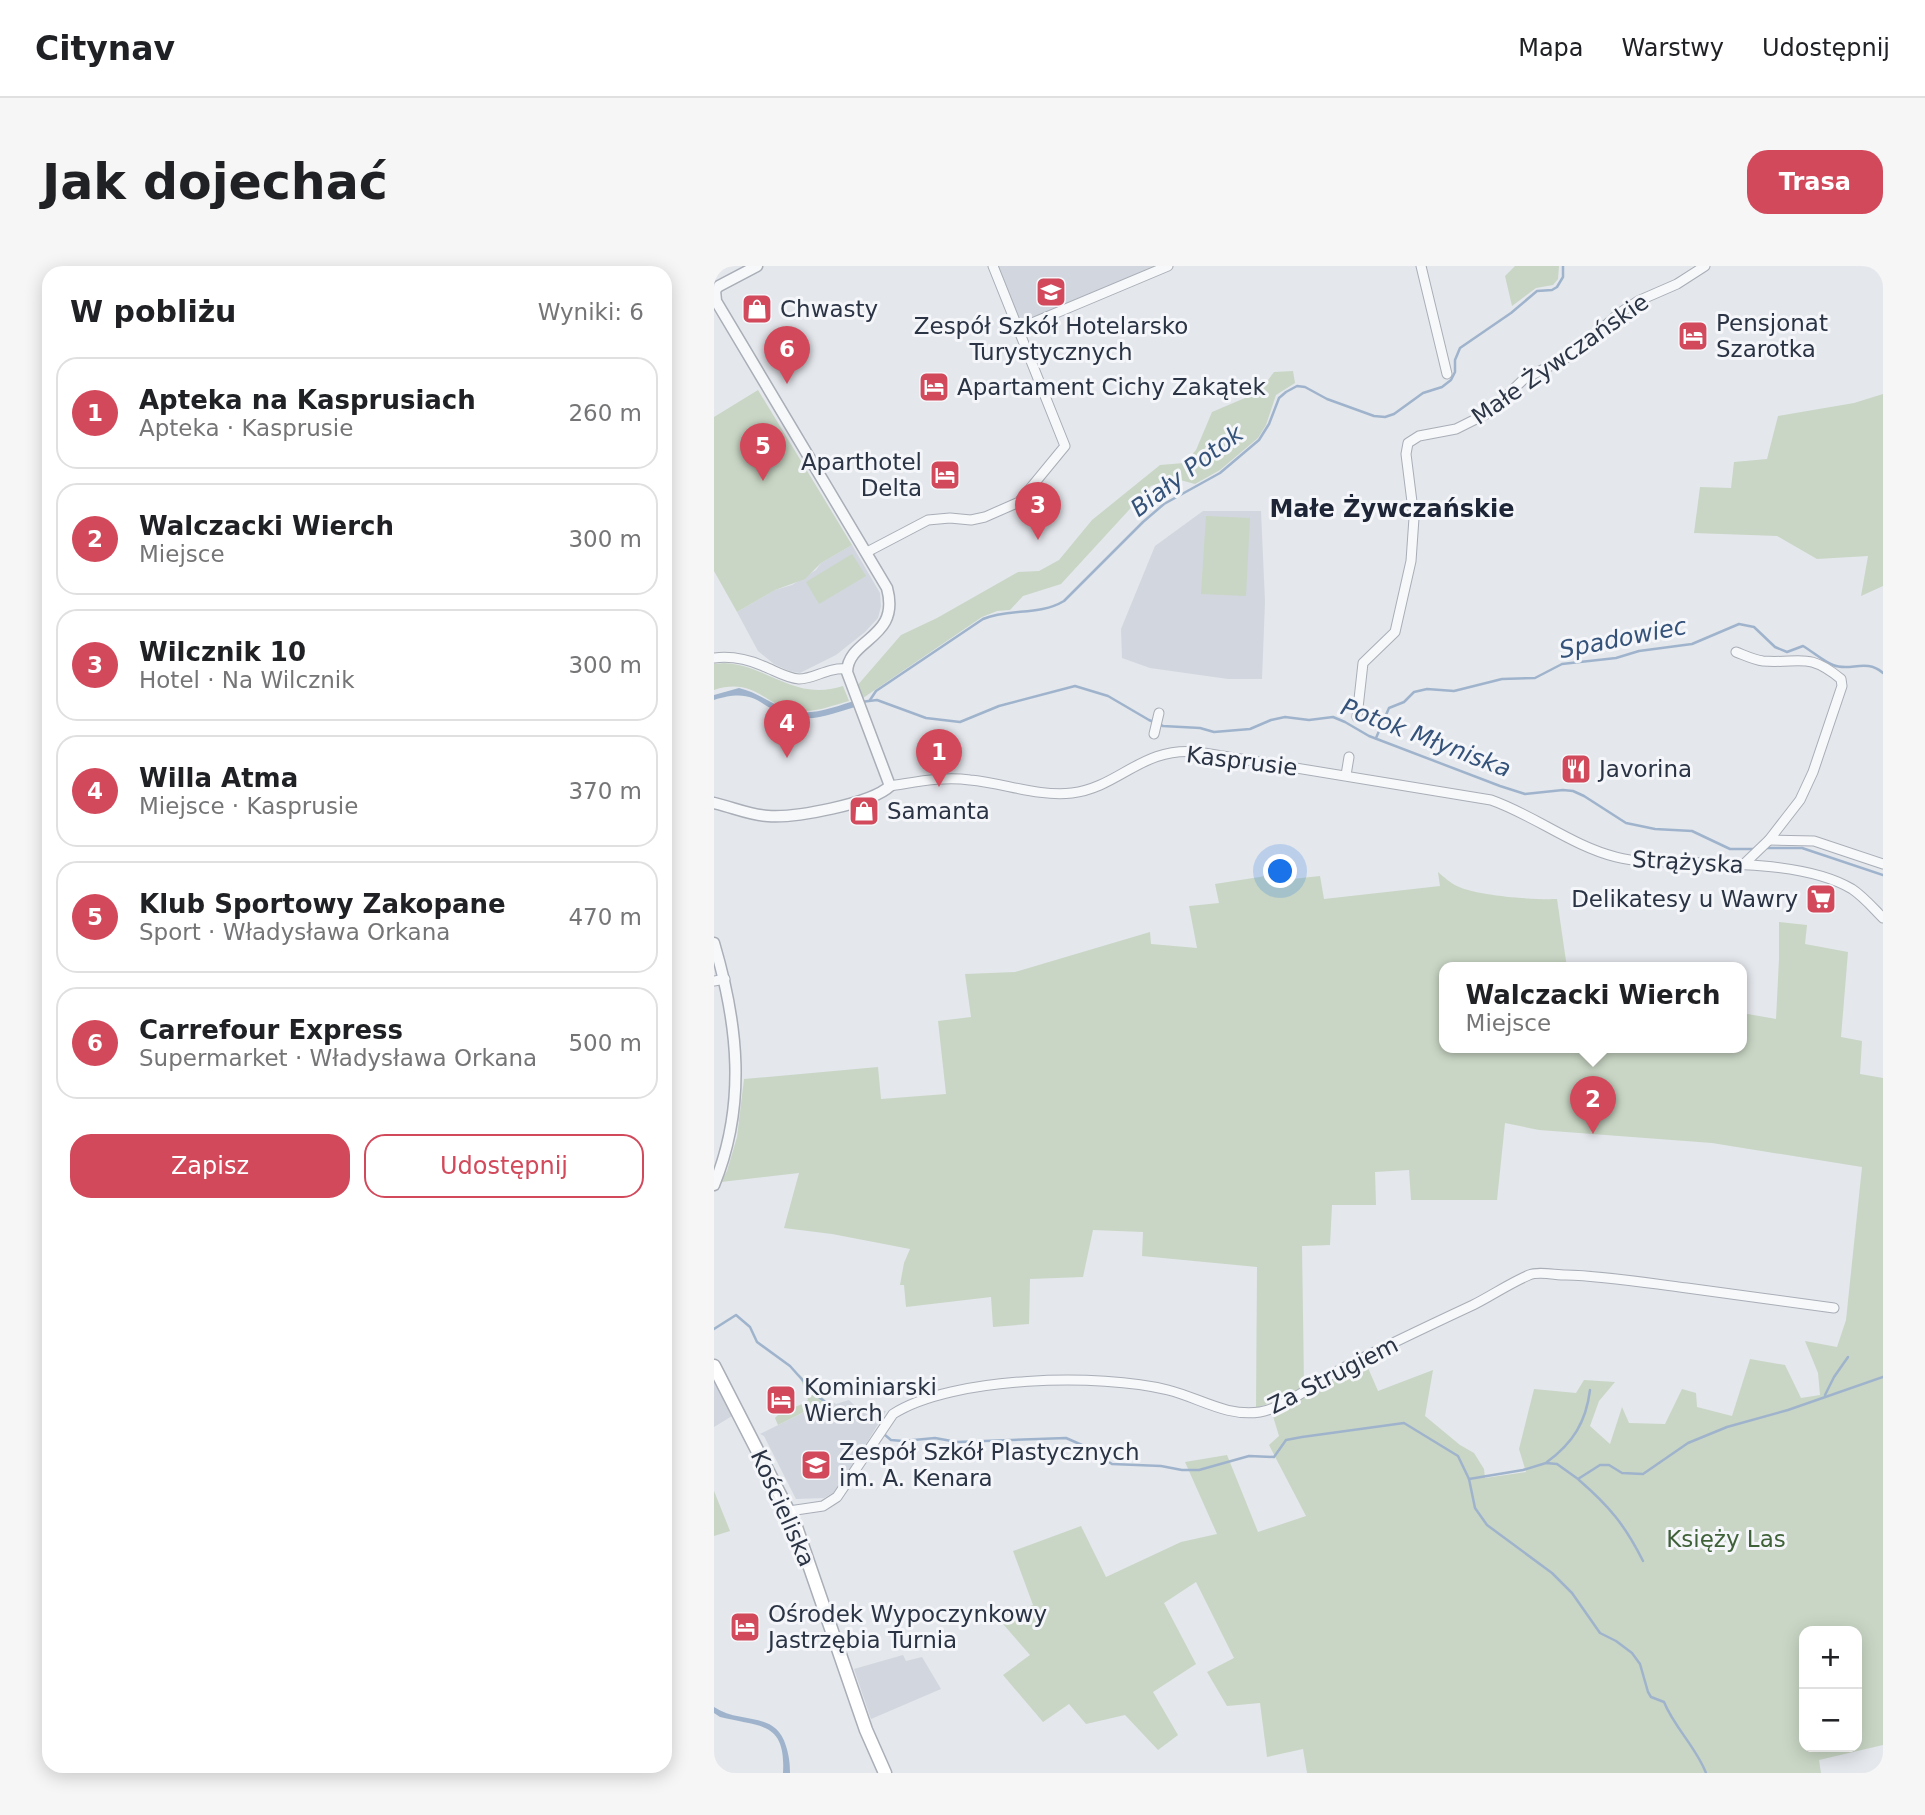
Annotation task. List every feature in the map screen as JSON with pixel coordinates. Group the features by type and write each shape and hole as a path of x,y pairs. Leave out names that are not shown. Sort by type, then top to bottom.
{"main road":[{"name":"Kościeliska","path":"714,1366 789,1511 868,1734 885,1773"}],"street":[{"path":"757,266 723,282 715,290 716,303 887,588 888,613 880,631 851,656 847,668 853,692 890,786"},
{"path":"867,552 928,520 971,520 985,517 1019,502 1065,446 993,266"},
{"path":"1018,329 1168,266"},
{"path":"1421,266 1447,374"},
{"name":"Małe Żywczańskie","path":"1357,717 1363,663 1395,632 1411,561 1414,518 1406,454 1408,443 1419,436 1457,429 1490,412 1524,379 1574,355 1618,314 1686,279 1705,266"},
{"path":"1736,652 1761,661 1794,659 1818,663 1841,679 1842,686 1813,772 1800,800 1767,842 1744,864"},
{"path":"714,658 730,657 747,661 796,678 847,668"},
{"path":"1154,734 1159,713"},
{"name":"Kasprusie","path":"714,803 763,815 792,815 849,803 884,791 890,786 930,779 960,779 1069,793 1098,786 1154,756 1186,751 1491,800"},
{"path":"1346,775 1349,757"},
{"name":"Strążyska","path":"1491,800 1595,850 1619,858 1744,864 1804,873 1838,882 1856,892 1883,918"},
{"path":"1767,842 1814,841 1883,864"},
{"path":"714,943 719,980 735,1034 736,1075 729,1133 714,1185"},
{"name":"Za Strugiem","path":"789,1511 823,1506 837,1497 893,1413 926,1398 987,1385 1055,1381 1123,1383 1170,1390 1214,1407 1242,1414 1264,1411 1368,1355 1411,1336 1531,1274 1581,1275 1638,1281 1834,1308"}],"shaded area":[{"name":"Zespół Szkół Hotelarsko Turystycznych","path":"996,266 1157,266 1030,319 1017,317"},
{"path":"1203,511 1261,511 1265,602 1262,679 1228,679 1150,668 1122,658 1121,629 1155,546"},
{"path":"852,545 880,593 878,618 836,655 800,673 774,664 758,651 737,612 775,590 792,585 816,570 821,563"},
{"path":"714,1381 732,1416 714,1427"},
{"name":"Zespół Szkół Plastycznych im. A. Kenara","path":"829,1400 836,1404 849,1400 857,1408 886,1411 838,1490 824,1498 796,1499 764,1436 760,1434"},
{"path":"903,1655 906,1661 922,1657 941,1689 871,1719 854,1669"}],"green space":[{"path":"1515,266 1559,266 1558,279 1553,285 1536,288 1512,306 1505,276"},
{"path":"1293,371 1295,383 1276,395 1266,425 1258,438 1220,470 1195,484 1173,478 1151,486 1061,584 1023,596 1010,610 997,611 982,617 863,698 856,687 901,635 1018,572 1039,571 1059,560 1092,520 1160,465 1184,463 1196,450 1212,412 1259,392 1274,372"},
{"path":"758,390 852,545 821,563 805,579 775,590 737,612 714,571 714,417"},
{"path":"1883,394 1883,586 1861,596 1868,556 1817,559 1777,536 1694,533 1700,487 1731,488 1734,462 1767,459 1778,416 1854,403"},
{"path":"1206,516 1250,518 1246,596 1201,594"},
{"path":"852,554 866,576 819,604 806,582"},
{"path":"714,664 740,665 810,689 826,690 843,686 849,701 801,711 779,705 741,687 714,690"},
{"name":"Księży Las","path":"1290,872 1292,879 1320,876 1324,899 1440,886 1438,872 1454,885 1491,895 1557,899 1566,962 1439,962 1439,1053 1747,1053 1747,1014 1776,1019 1779,922 1807,925 1805,944 1848,952 1841,1037 1862,1041 1860,1074 1883,1078 1883,1745 1862,1750 1862,1626 1799,1626 1799,1752 1853,1752 1819,1760 1821,1773 1307,1773 1303,1749 1267,1757 1260,1703 1227,1706 1207,1672 1234,1658 1196,1582 1164,1603 1196,1664 1153,1692 1178,1735 1158,1750 1125,1715 1086,1724 1069,1704 1043,1722 1003,1675 1030,1655 997,1617 1033,1605 1013,1551 1081,1526 1106,1577 1181,1542 1217,1534 1185,1462 1227,1455 1258,1532 1306,1516 1269,1445 1279,1436 1272,1413 1365,1361 1378,1391 1433,1370 1425,1416 1474,1453 1484,1469 1485,1478 1526,1472 1519,1449 1534,1389 1576,1393 1584,1380 1615,1382 1599,1401 1590,1426 1610,1444 1622,1407 1629,1423 1665,1424 1682,1389 1696,1393 1697,1407 1732,1416 1750,1359 1785,1365 1801,1398 1820,1395 1818,1373 1805,1341 1837,1347 1846,1320 1862,1167 1712,1143 1539,1130 1505,1123 1497,1200 1411,1200 1409,1170 1375,1172 1376,1205 1332,1205 1330,1245 1302,1246 1304,1385 1285,1398 1256,1408 1257,1267 1142,1256 1143,1232 1093,1230 1083,1277 1030,1279 1029,1324 993,1327 991,1297 906,1307 904,1285 900,1285 910,1249 784,1228 799,1173 721,1182 737,1137 744,1079 878,1067 881,1099 946,1094 938,1021 971,1017 965,974 1015,972 1150,932 1151,944 1197,948 1189,906 1219,903 1215,884"},
{"path":"799,1374 826,1401 778,1425 775,1418 778,1415 808,1400"},
{"path":"714,1491 730,1531 714,1536"}],"water":[{"path":"739,688 794,711 821,710 857,700 859,706 823,716 801,718 777,712 753,698 730,696 714,700 714,695"},
{"path":"714,1707 774,1727 786,1746 790,1773 783,1773 783,1756 775,1735 758,1725 720,1717 714,1713"}],"waterway":[{"name":"Biały Potok","path":"870,700 876,691 983,619 1045,609 1064,601 1164,504 1220,473 1259,440 1269,424 1279,398 1286,392 1297,386 1305,387 1327,399 1374,416 1394,414 1423,393 1442,387 1451,380 1460,348 1511,313 1537,291 1557,287 1563,277 1563,266"},
{"name":"Spadowiec","path":"1376,738 1389,708 1404,702 1414,692 1427,689 1454,691 1502,679 1535,678 1562,664 1616,658 1639,651 1692,644 1739,624 1754,627 1775,647 1787,652 1803,646 1833,665 1870,666 1883,673"},
{"name":"Potok Młyniska","path":"861,702 877,700 926,718 960,722 999,706 1075,686 1108,696 1163,726 1200,728 1214,732 1250,729 1285,717 1309,720 1333,717 1369,736 1525,794 1573,791 1626,823 1655,829 1692,831 1730,849 1755,849"},
{"name":"Potok Młyniska","path":"1765,848 1802,848 1883,875"},
{"path":"714,1329 736,1315 750,1327 757,1342 790,1366 824,1401"},
{"path":"1825,1395 1848,1357"},
{"path":"1469,1479 1523,1470 1546,1463 1557,1464 1578,1479 1600,1465 1609,1465 1622,1473 1643,1474 1688,1443 1727,1427 1788,1410 1883,1377"},
{"path":"1547,1462 1577,1431 1590,1390"},
{"path":"885,1435 891,1440 935,1438 957,1442 1066,1438 1112,1464 1199,1470 1249,1456 1274,1457 1286,1440 1404,1423 1458,1456 1469,1479 1475,1508 1487,1525 1552,1573 1572,1593 1600,1633 1632,1653 1640,1664 1651,1697 1664,1702 1706,1773"},
{"path":"1579,1480 1616,1517 1643,1561"}],"place":[{"name":"Zespół Szkół Hotelarsko Turystycznych","path":"1051,292"},
{"name":"Chwasty","path":"757,309"},
{"name":"Pensjonat Szarotka","path":"1693,336"},
{"name":"Carrefour Express","path":"787,384"},
{"name":"Apartament Cichy Zakątek","path":"934,387"},
{"name":"Aparthotel Delta","path":"945,475"},
{"name":"Klub Sportowy Zakopane","path":"763,481"},
{"name":"Wilcznik 10","path":"1038,540"},
{"name":"Willa Atma","path":"787,758"},
{"name":"Javorina","path":"1576,769"},
{"name":"Apteka na Kasprusiach","path":"939,787"},
{"name":"Samanta","path":"864,811"},
{"name":"Delikatesy u Wawry","path":"1821,899"},
{"name":"Walczacki Wierch","path":"1593,1134"},
{"name":"Kominiarski Wierch","path":"781,1400"},
{"name":"Zespół Szkół Plastycznych im. A. Kenara","path":"816,1465"},
{"name":"Ośrodek Wypoczynkowy Jastrzębia Turnia","path":"745,1627"}],"district":[{"name":"Małe Żywczańskie","path":"1392,509"}]}
